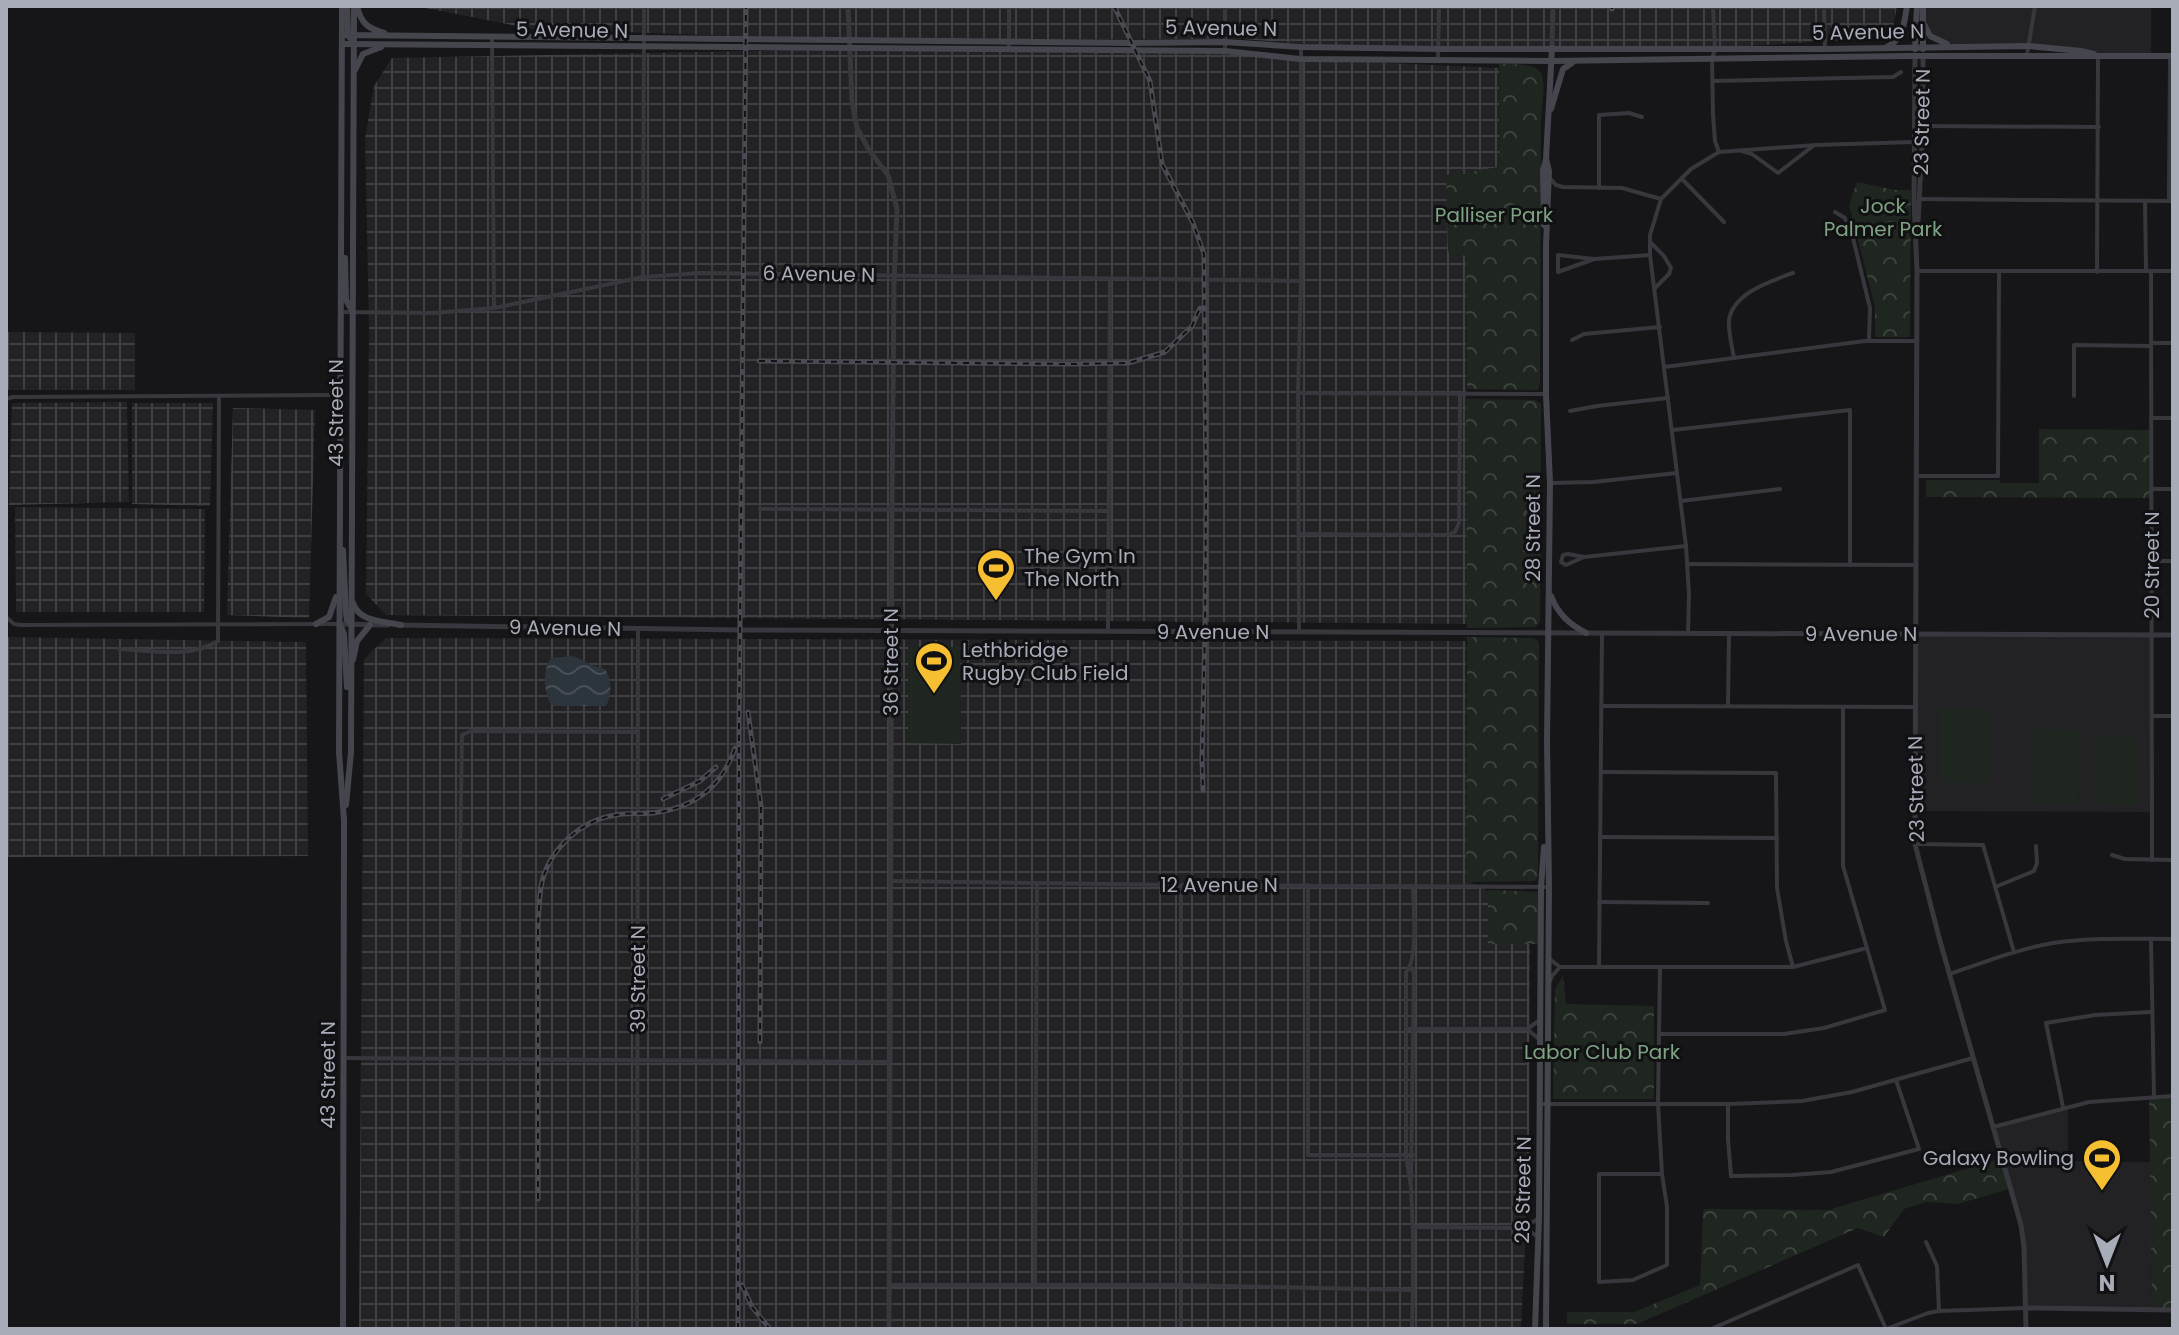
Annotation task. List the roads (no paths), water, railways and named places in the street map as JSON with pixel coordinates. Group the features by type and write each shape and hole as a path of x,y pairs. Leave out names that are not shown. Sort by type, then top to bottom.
{"main road":[{"name":"43 Street N","path":"344,6 348,35 353,43 354,75 351,713 344,820"},
{"name":"43 Street N","path":"343,1329 344,820 339,752 342,44 348,35 356,6"},
{"path":"356,6 364,24 391,35"},
{"path":"1886,47 1897,42 1907,6"},
{"path":"1917,6 1919,56"},
{"path":"1919,47 1923,6"},
{"path":"1923,22 1934,39 1958,46"},
{"name":"5 Avenue N","path":"348,35 492,41"},
{"name":"5 Avenue N","path":"342,44 492,41 1009,45 1225,42 1301,47 1439,49 2028,46 2098,55"},
{"path":"354,75 363,54 374,48 400,44"},
{"name":"5 Avenue N","path":"1009,45 1225,51 1300,59 1551,61 2171,56"},
{"name":"28 Street N","path":"1546,1329 1540,1020 1549,632 1546,245 1549,177 1546,159 1552,48"},
{"path":"1547,124 1563,69 1580,60"},
{"name":"28 Street N","path":"1546,159 1543,170 1546,245"},
{"path":"341,223 346,300 353,312"},
{"path":"339,527 346,613 351,624"},
{"path":"316,624 332,614 339,585"},
{"path":"1549,591 1559,613 1572,626 1586,633"},
{"path":"351,594 355,610 362,617 401,625"},
{"path":"339,624 344,634 351,713"},
{"path":"351,667 357,641 370,625"},
{"name":"28 Street N","path":"1535,1329 1548,989 1545,887"}],"street":[{"path":"643,277 644,6"},
{"name":"36 Street N","path":"848,6 852,102 857,128 888,175 897,209 892,510 889,1329"},
{"path":"1009,6 1009,45"},
{"path":"1225,6 1225,51"},
{"path":"1438,59 1439,6"},
{"name":"28 Street N","path":"1552,48 1553,6"},
{"path":"1713,6 1715,141 1719,152"},
{"path":"1824,6 1825,49"},
{"path":"2026,55 2035,6"},
{"path":"492,41 494,308"},
{"path":"1299,632 1301,47"},
{"path":"2097,272 2098,55"},
{"name":"23 Street N","path":"1917,199 1923,126 1919,56"},
{"name":"23 Street N","path":"1919,56 1914,142 1917,199 1915,844 2021,1225 2026,1329"},
{"path":"1917,199 2171,201 2171,56"},
{"name":"5 Avenue N","path":"1713,81 1893,77 1901,72"},
{"path":"1599,188 1599,115 1629,113 1642,117"},
{"path":"1923,126 2099,127"},
{"path":"1688,633 1686,546 1650,255 1650,235 1661,199 1701,161 1719,152 1914,142"},
{"path":"1737,150 1752,154 1778,173 1816,145"},
{"path":"1549,177 1556,185 1563,187 1622,188 1661,199"},
{"path":"1683,180 1724,222"},
{"path":"1549,198 1563,187"},
{"name":"20 Street N","path":"2145,201 2151,344 2152,860"},
{"path":"1835,212 1848,223 1852,234 1870,308 1869,340"},
{"path":"1650,242 1671,268 1655,288"},
{"path":"1594,259 1558,272 1558,255 1594,259 1650,255"},
{"path":"1917,271 2173,271"},
{"path":"1917,476 1998,476 1999,271"},
{"name":"6 Avenue N","path":"341,312 434,313 494,308 643,277 714,273 1301,281"},
{"path":"1734,358 1729,320 1733,308 1755,287 1793,273"},
{"path":"1108,631 1110,279"},
{"path":"1572,340 1584,334 1660,327"},
{"path":"1664,367 1869,340 1917,341"},
{"path":"2074,396 2074,345 2173,343"},
{"path":"1298,393 1546,394"},
{"path":"6,403 6,399 13,397 331,395"},
{"path":"1299,534 1447,535 1455,532 1459,523 1460,395"},
{"path":"119,649 190,652 218,641 219,396"},
{"path":"1570,411 1668,398"},
{"path":"1673,430 1850,410 1850,565"},
{"path":"2151,418 2173,418"},
{"path":"1550,483 1677,473"},
{"path":"1681,501 1780,489"},
{"path":"2152,489 2173,489"},
{"path":"760,509 1109,511"},
{"path":"1584,557 1566,565 1561,562 1563,555 1568,554 1584,557 1686,546"},
{"path":"2152,561 2173,561"},
{"path":"1687,564 1916,565"},
{"name":"9 Avenue N","path":"6,617 14,624 351,624 892,631 2173,635"},
{"name":"39 Street N","path":"637,1329 638,629"},
{"path":"1599,967 1602,633"},
{"path":"1728,706 1729,633"},
{"path":"1601,706 1915,707"},
{"path":"1660,1034 1784,1034 1824,1028 1885,1010 1843,866 1843,707"},
{"path":"2152,716 2173,716"},
{"path":"458,1329 457,1059 462,735 471,731 638,732"},
{"path":"1601,772 1776,773 1777,888 1793,967"},
{"path":"1600,837 1777,838"},
{"path":"1915,844 1983,845 2014,952"},
{"path":"1995,887 2034,871 2036,846"},
{"path":"2112,855 2125,859 2173,860"},
{"name":"12 Avenue N","path":"890,881 1545,887"},
{"path":"1035,1285 1037,884"},
{"path":"1181,885 1181,1329"},
{"path":"1308,885 1308,1155 1413,1155"},
{"path":"1411,1187 1413,886"},
{"path":"1599,902 1708,903"},
{"path":"1950,974 2014,952 2051,944 2087,939 2173,939"},
{"path":"2151,939 2154,1097"},
{"path":"1548,950 1551,962 1560,967 1660,968 1793,967 1867,948"},
{"path":"1548,989 1552,976 1560,967"},
{"path":"1411,968 1406,972 1406,1155 1413,1227 1412,1329"},
{"path":"1660,968 1658,1104 1667,1207 1667,1265 1633,1280 1599,1282 1599,1174 1662,1174"},
{"path":"2063,1107 2046,1023 2095,1015 2151,1012"},
{"path":"1406,1029 1527,1029 1540,1020"},
{"path":"1527,1029 1540,1040"},
{"path":"344,1058 890,1062"},
{"path":"1543,1104 1783,1103 1819,1099 1973,1058"},
{"path":"1728,1104 1731,1176 1831,1172 1919,1149 1896,1080"},
{"path":"1993,1127 2089,1102 2173,1096"},
{"path":"1523,1228 1539,1218"},
{"path":"1413,1227 1523,1228 1539,1237"},
{"path":"1926,1242 1937,1266 1939,1311"},
{"path":"1711,1329 1858,1265 1886,1329 1939,1311 2026,1308 2173,1310"},
{"path":"889,1285 1181,1285 1413,1290"}],"water":[{"path":"573,656 605,669 610,688 606,706 551,705 545,682 548,663 551,658"}],"railway":[{"path":"738,1329 739,725 746,6"},
{"path":"1114,6 1150,81 1162,164 1193,223 1204,254 1206,494 1203,790"},
{"path":"759,361 1128,363 1165,352 1192,326 1200,308"},
{"path":"748,712 761,806 760,1042"},
{"path":"538,1199 538,924 544,874 567,839 590,823 616,815 673,809 697,799 716,782 735,748"},
{"path":"663,799 700,781 716,767"},
{"path":"742,1285 752,1307 770,1329"}],"place":[{"name":"The Gym In The North","path":"996,602"},
{"name":"Lethbridge Rugby Club Field","path":"934,695"},
{"name":"Galaxy Bowling","path":"2102,1192"}],"park label":[{"name":"Palliser Park","path":"1494,215"},
{"name":"Jock Palmer Park","path":"1883,218"},
{"name":"Labor Club Park","path":"1602,1052"}]}
